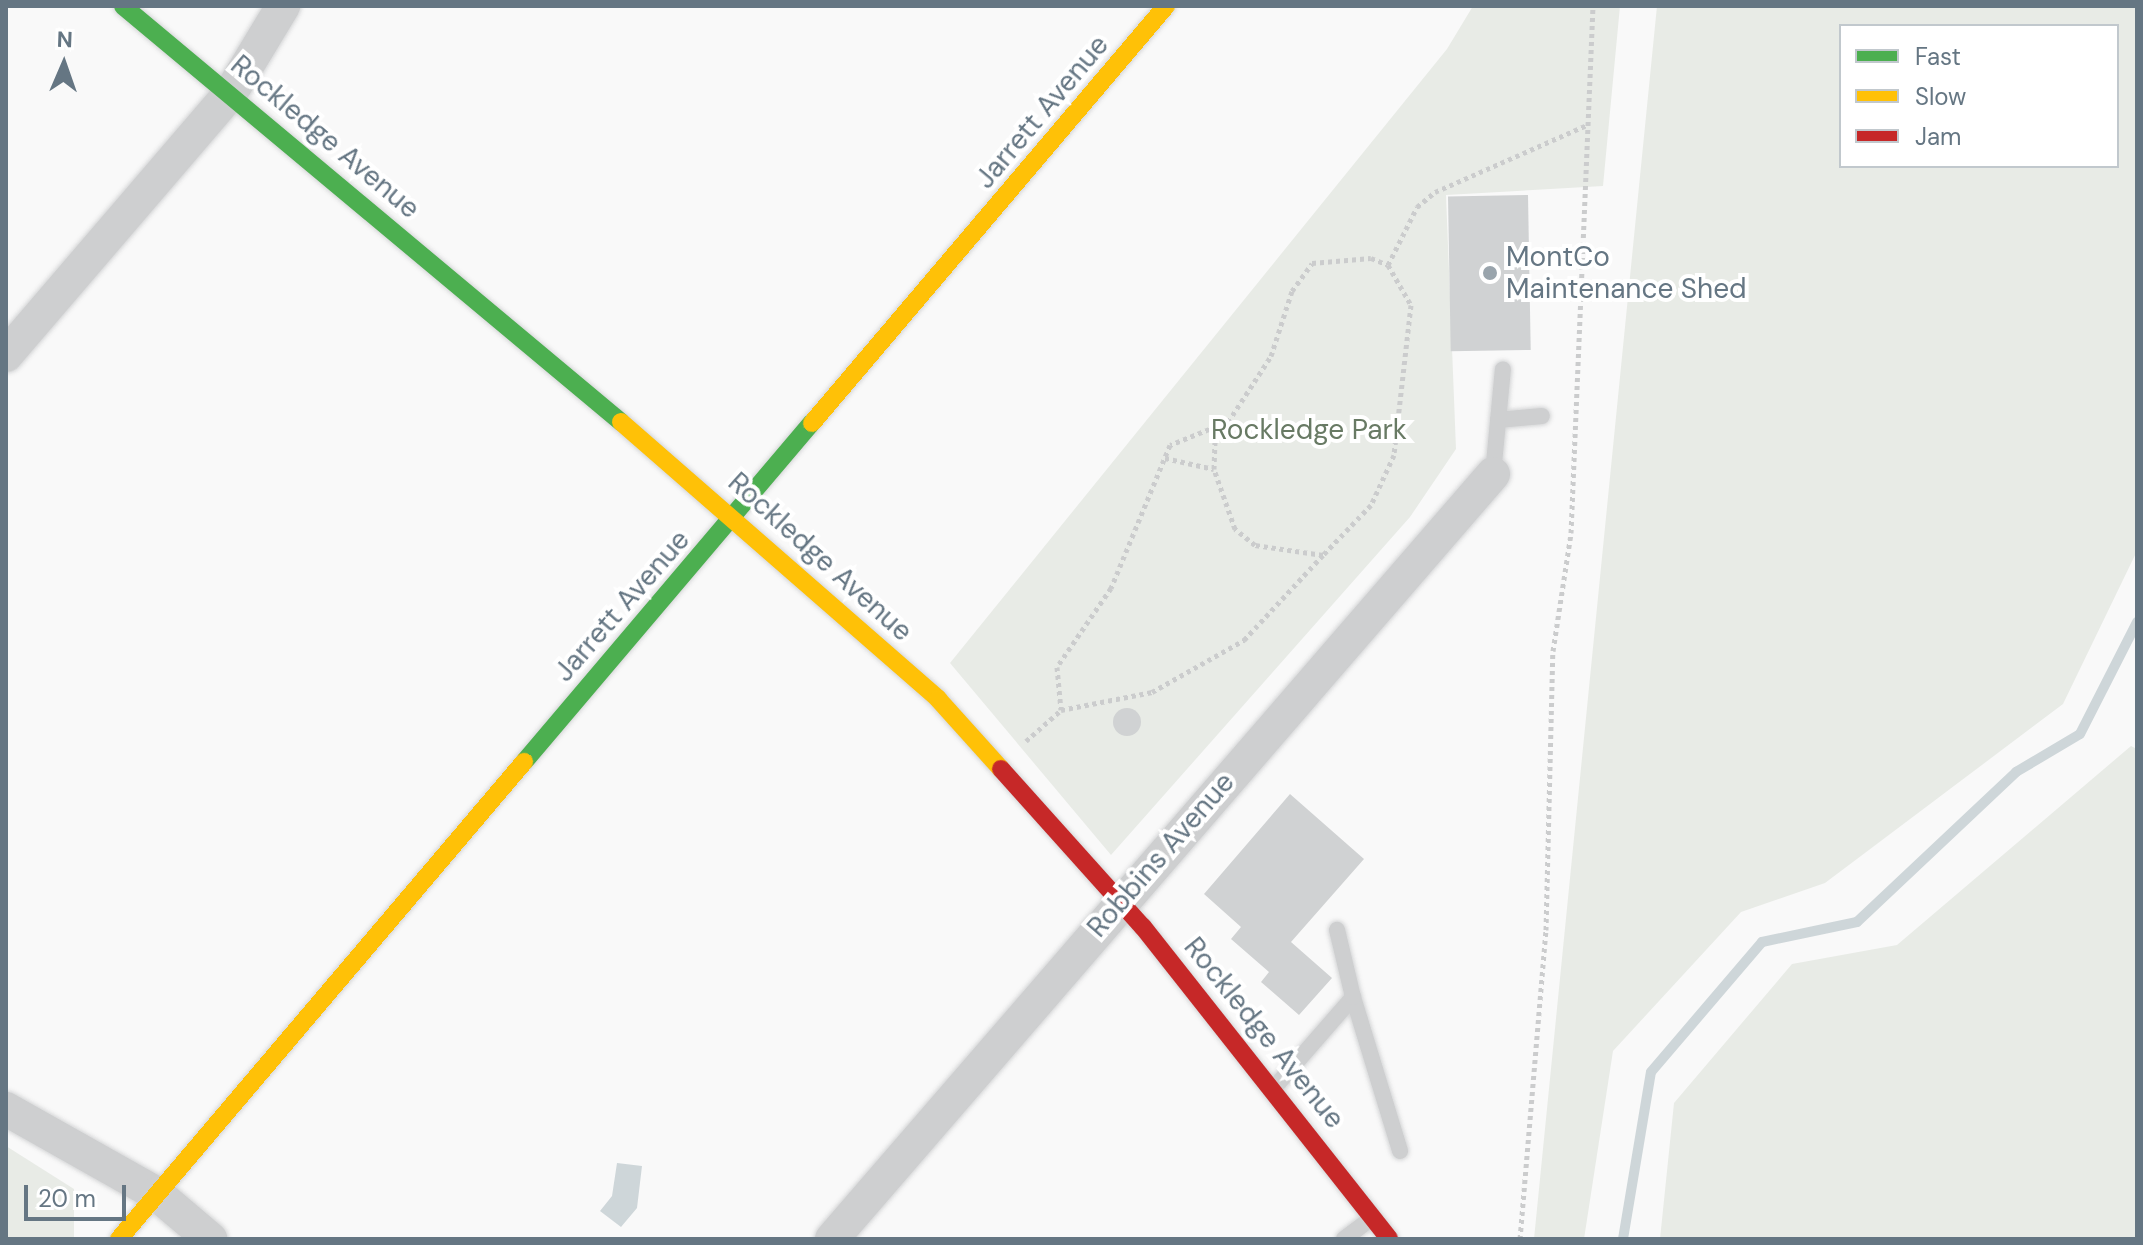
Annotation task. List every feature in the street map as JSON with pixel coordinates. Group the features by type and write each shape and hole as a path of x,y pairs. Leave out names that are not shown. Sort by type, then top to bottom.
{"street":[{"name":"Rockledge Avenue","path":"123,6 735,517 938,699 1119,903 1273,1089 1389,1239"},
{"path":"6,355 230,94 283,6"},
{"name":"Jarrett Avenue","path":"119,1239 1166,6"},
{"name":"Robbins Avenue","path":"832,1239 1119,903 1493,474"},
{"path":"6,1109 157,1194 210,1239"}],"lane":[{"path":"1493,474 1503,369"},
{"path":"1498,420 1542,416"},
{"path":"1337,930 1353,997 1400,1151"},
{"path":"1273,1089 1353,997"},
{"path":"1344,1239 1373,1217"}],"path":[{"path":"1520,1239 1546,930 1553,651 1571,533 1593,6"},
{"path":"1388,265 1417,207 1435,192 1588,124"},
{"path":"1224,423 1170,445 1111,588 1057,667 1061,710 1152,692 1244,640 1371,505 1394,455 1411,305 1388,265 1341,255 1312,263 1292,291 1271,356 1224,423 1214,469 1223,508 1255,545 1323,555"},
{"path":"1164,458 1214,469"}],"green space":[{"name":"Rockledge Park","path":"1473,6 1620,6 1603,186 1446,195 1456,449 1410,517 1111,855 950,663 1447,49"},
{"path":"1657,6 2137,6 2137,551 2063,704 1825,883 1741,912 1613,1051 1584,1239 1534,1239"},
{"path":"2131,746 2137,749 2137,1239 1660,1239 1674,1103 1792,964 1897,945"},
{"path":"6,1146 74,1189 74,1239 6,1239"}],"shaded area":[{"path":"617,1163 642,1166 637,1208 621,1227 600,1211 612,1196"}],"building":[{"name":"MontCo Maintenance Shed","path":"1528,195 1531,350 1451,351 1448,196"},
{"path":"1127,708 1137,712 1141,722 1137,732 1127,736 1117,732 1113,722 1117,712"},
{"path":"1290,794 1364,859 1291,942 1332,978 1299,1015 1261,982 1269,972 1231,939 1241,927 1204,894"}],"waterway":[{"path":"1623,1239 1651,1072 1762,942 1857,922 2016,772 2080,734 2137,622"}],"traffic: fast":[{"path":"123,6 621,422"},
{"path":"524,762 812,423"}],"traffic: slow":[{"path":"812,423 1166,6"},
{"path":"621,422 938,699 1001,769"},
{"path":"119,1239 524,762"}],"traffic: jam":[{"path":"1001,769 1143,927 1389,1239"}],"place":[{"name":"MontCo Maintenance Shed","path":"1490,273"}]}
